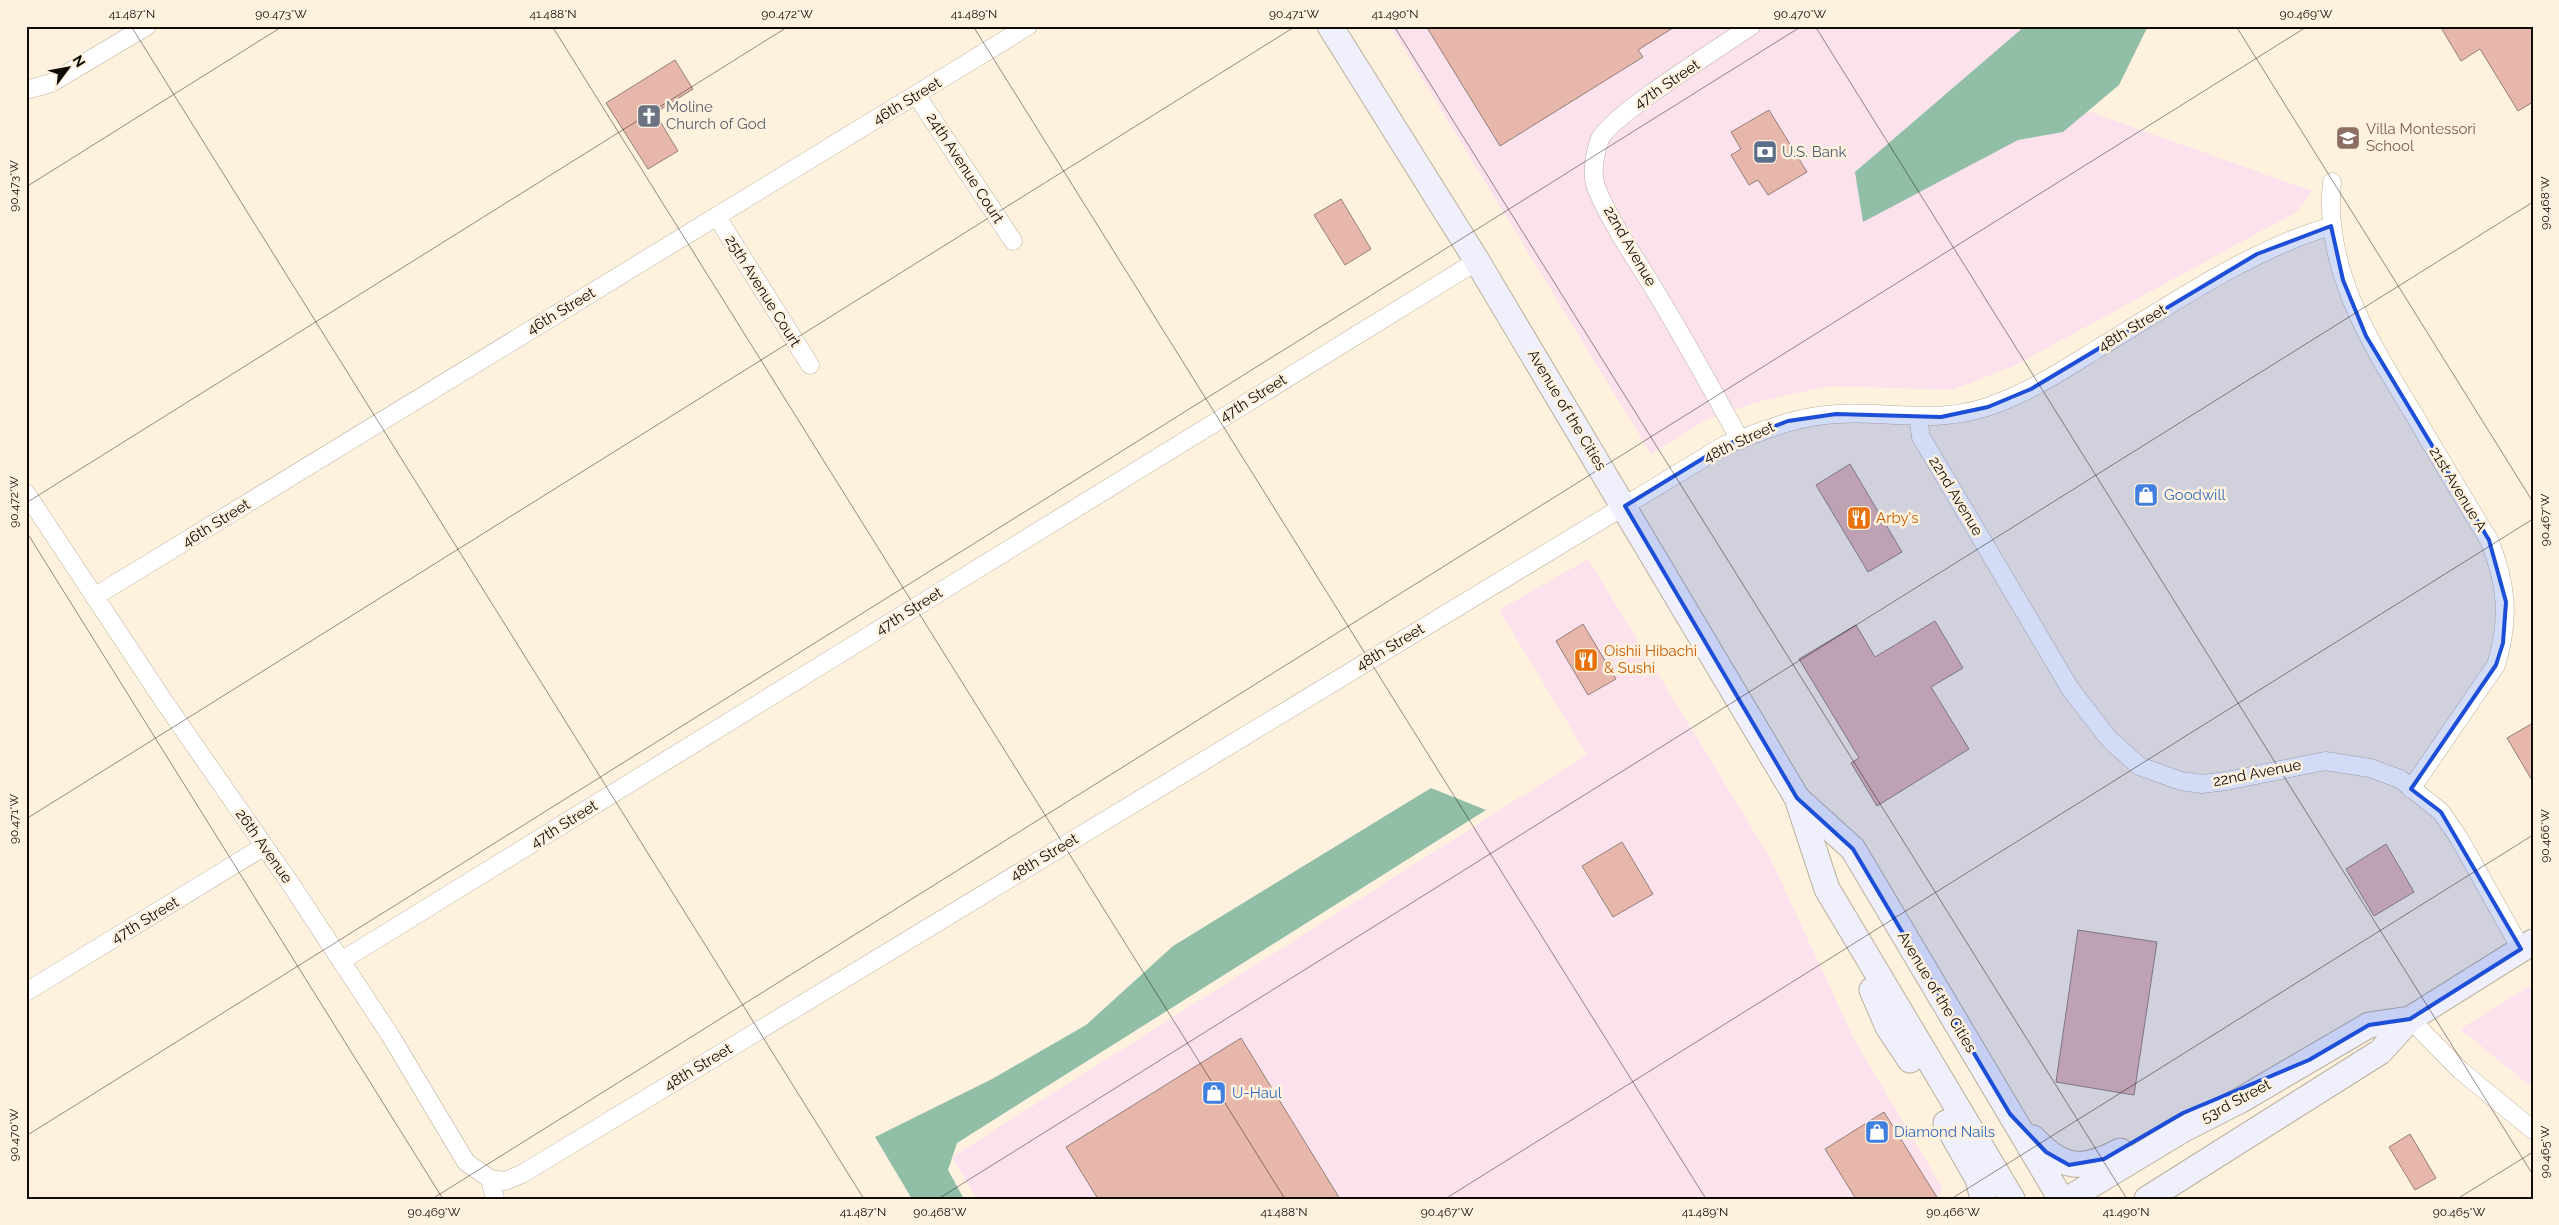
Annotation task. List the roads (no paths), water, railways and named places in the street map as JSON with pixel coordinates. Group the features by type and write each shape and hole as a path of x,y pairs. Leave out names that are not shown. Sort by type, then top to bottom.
{"main road":[{"name":"Avenue of the Cities","path":"1330,26 1477,261 1625,506 1797,798 1827,889 2012,1199"},
{"name":"Avenue of the Cities","path":"1797,798 1853,850 2061,1199"},
{"path":"1827,889 1888,1027 1970,1163 1978,1179 1983,1199"},
{"name":"53rd Street","path":"2147,1199 2165,1192 2380,1052 2410,1019 2527,945"},
{"name":"53rd Street","path":"2068,1199 2184,1129 2242,1100 2369,1025 2410,1019"},
{"path":"2010,1114 2052,1156 2068,1164 2090,1164 2139,1141 2183,1113 2310,1060"}],"street":[{"path":"26,90 58,80 147,26"},
{"name":"46th Street","path":"94,597 917,96 1028,26"},
{"name":"47th Street","path":"1597,154 1601,138 1630,109 1751,26"},
{"name":"24th Avenue Court","path":"917,96 1013,241"},
{"name":"22nd Avenue","path":"1597,154 1594,168 1595,186 1619,231 1700,364 1740,440"},
{"name":"21st Avenue A","path":"2332,182 2331,226 2344,280 2366,336 2489,540 2496,558 2506,602 2503,644 2496,665 2411,789"},
{"name":"25th Avenue Court","path":"717,217 810,365"},
{"name":"48th Street","path":"490,1179 505,1181 522,1174 1700,460 1740,440 1788,421 1819,416 1855,414 1941,417 1988,407 2031,389 2256,254 2302,235 2331,226"},
{"name":"47th Street","path":"341,961 1477,261"},
{"name":"22nd Avenue","path":"1918,417 1921,437 2071,690 2109,739 2140,766 2181,781 2202,784 2324,761 2370,768 2400,779 2411,789 2430,801 2441,812 2527,945"},
{"name":"26th Avenue","path":"26,494 390,1035 466,1162 490,1179"},
{"name":"47th Street","path":"26,992 263,847"},
{"path":"2410,1019 2460,1070 2533,1130"},
{"path":"490,1179 496,1199"}],"place":[{"name":"Moline Church of God","path":"649,116"},
{"name":"Villa Montessori School","path":"2348,138"},
{"name":"U.S. Bank","path":"1765,152"},
{"name":"Goodwill","path":"2146,495"},
{"name":"Arby's","path":"1859,518"},
{"name":"Oishii Hibachi & Sushi","path":"1586,660"},
{"name":"U-Haul","path":"1214,1093"},
{"name":"Diamond Nails","path":"1877,1132"}]}
